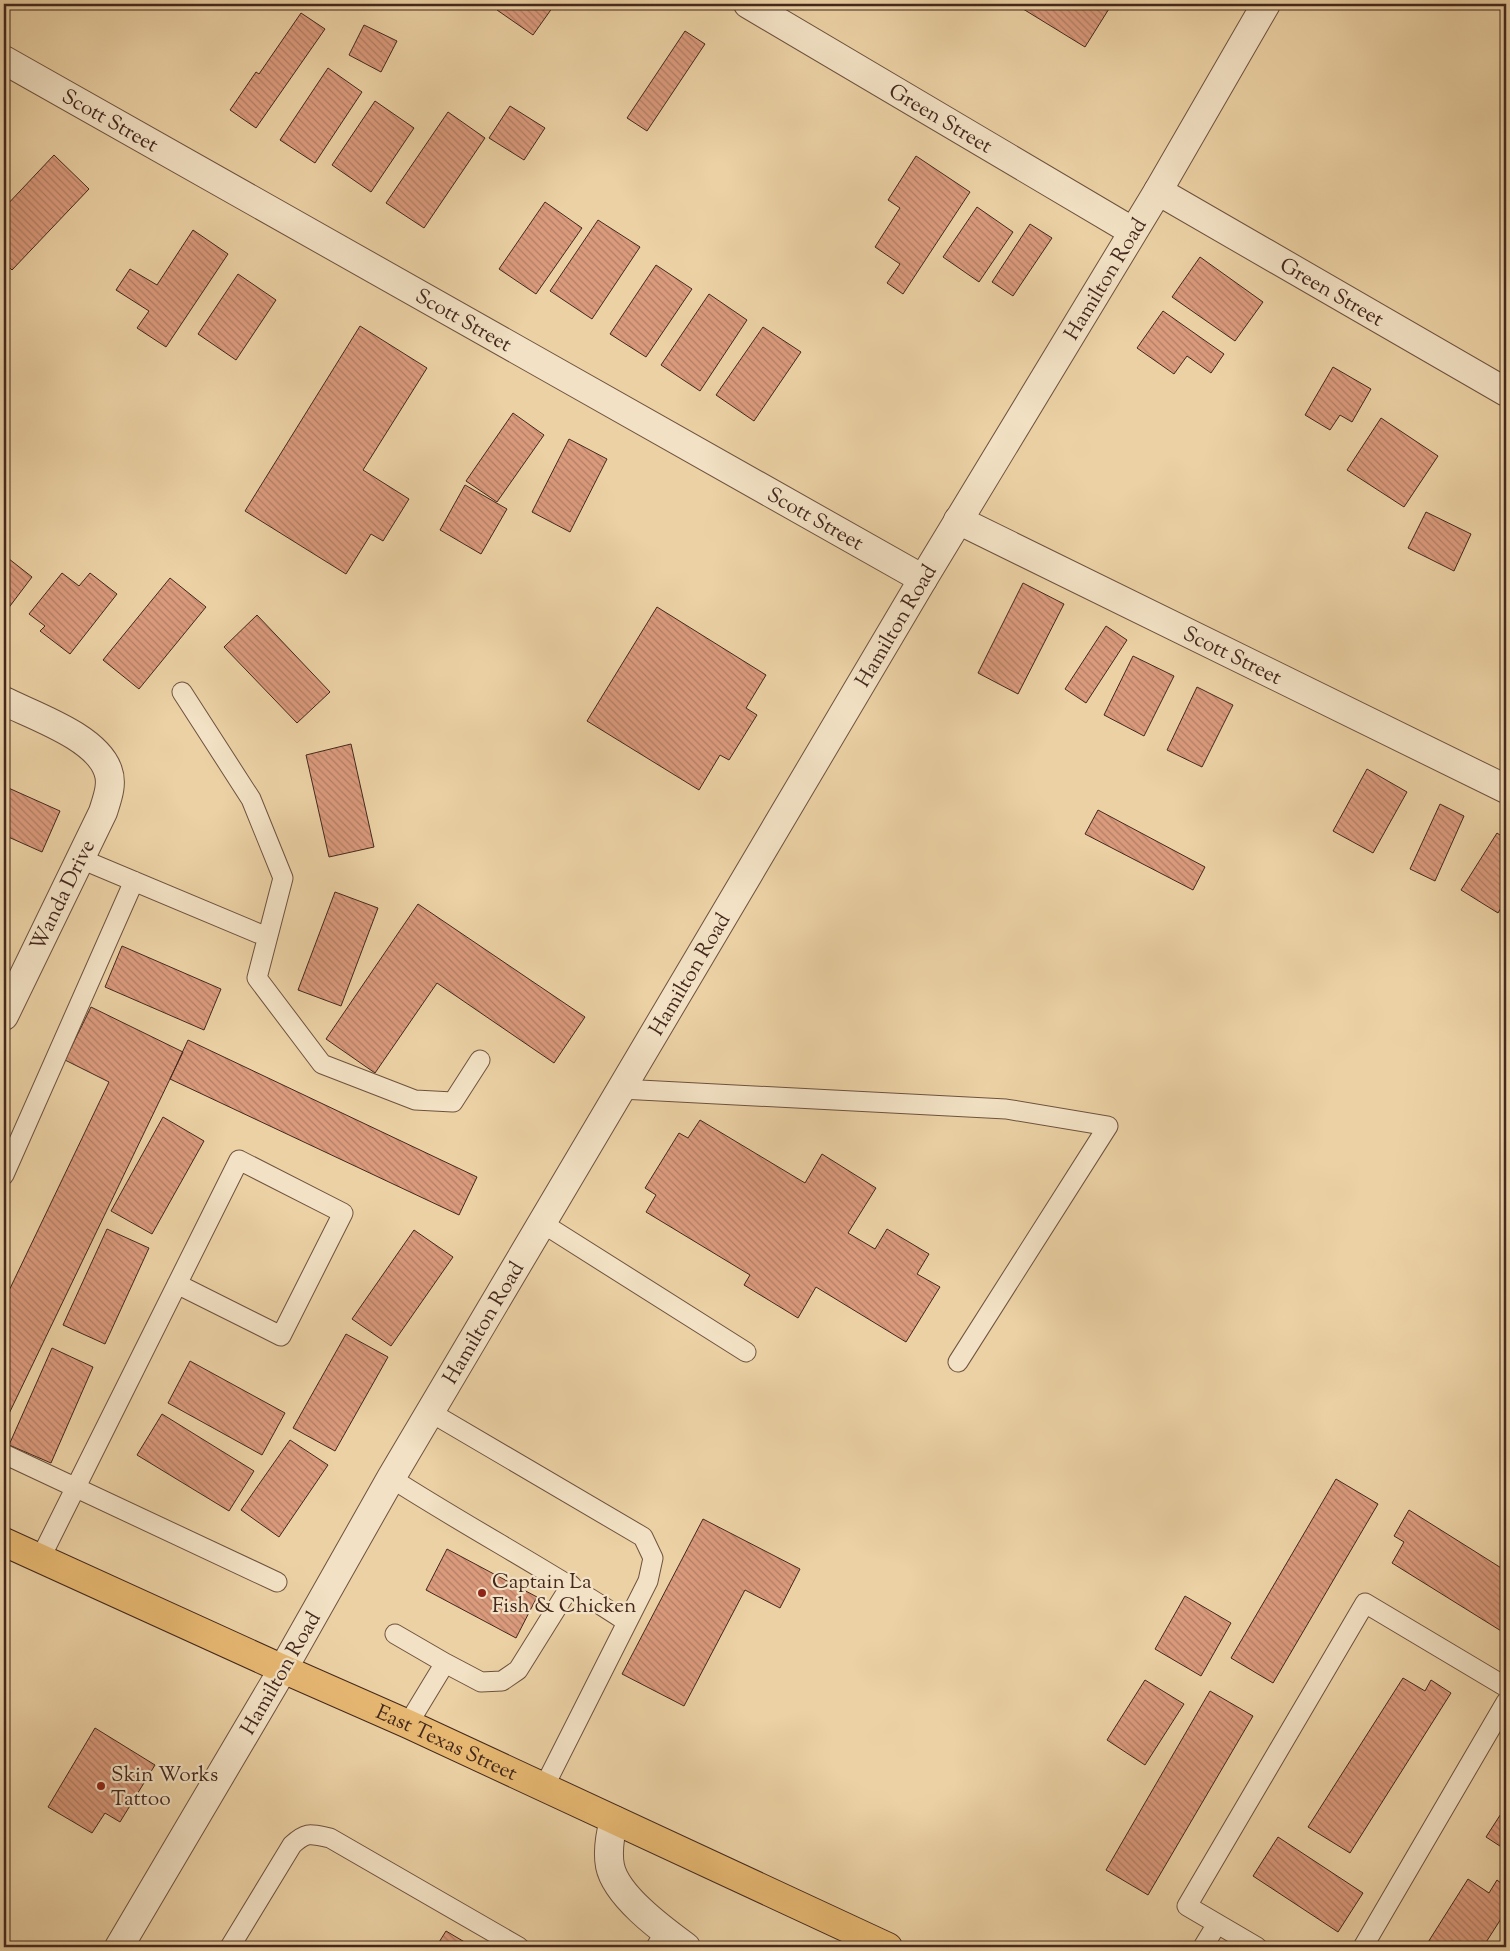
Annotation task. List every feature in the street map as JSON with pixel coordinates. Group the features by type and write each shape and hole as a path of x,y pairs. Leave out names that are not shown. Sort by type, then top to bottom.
{"main road":[{"name":"East Texas Street","path":"4,1542 283,1670 408,1724 888,1947"}],"street":[{"name":"Green Street","path":"748,4 1132,231"},
{"name":"Hamilton Road","path":"119,1947 283,1670 391,1478 958,520 1158,191 1266,4"},
{"name":"Scott Street","path":"4,61 923,579"},
{"name":"Green Street","path":"1158,191 1506,392"},
{"name":"Scott Street","path":"958,520 1506,789"},
{"name":"Wanda Drive","path":"4,701 82,739 100,755 109,772 110,791 103,812 81,859 4,1016"},
{"path":"614,1820 609,1840 610,1867 624,1893 669,1942"}],"lane":[{"path":"182,692 251,799 284,878 257,978 322,1064 415,1100 453,1102 480,1060"},
{"path":"81,859 267,937"},
{"path":"4,1175 134,881"},
{"path":"621,1089 1006,1109 1108,1126 958,1362"},
{"path":"40,1558 177,1284 239,1160 343,1213 281,1336 177,1284"},
{"path":"542,1223 746,1352"},
{"path":"430,1412 643,1537 653,1558 648,1581 544,1787"},
{"path":"4,1454 276,1582"},
{"path":"391,1478 447,1514 570,1585 627,1622"},
{"path":"394,1634 481,1682 502,1681 518,1670 570,1585"},
{"path":"1257,1947 1187,1906 1365,1603 1506,1686"},
{"path":"408,1724 445,1663"},
{"path":"1363,1947 1506,1702"},
{"path":"230,1947 292,1844 302,1835 314,1834 330,1838 519,1947"},
{"path":"1203,1947 1217,1924"}],"building":[{"path":"502,4 555,4 533,35 497,10"},
{"path":"1015,4 1112,4 1085,47"},
{"path":"301,13 325,29 256,128 230,110 256,72 259,74"},
{"path":"364,25 397,41 381,72 349,55"},
{"path":"685,31 705,44 647,131 627,118"},
{"path":"328,68 362,92 315,163 280,140"},
{"path":"375,101 414,128 371,192 332,165"},
{"path":"510,106 545,128 524,160 489,138"},
{"path":"448,112 485,138 424,228 386,203"},
{"path":"54,155 89,189 12,270 4,262 4,208"},
{"path":"916,156 970,192 903,294 887,283 900,264 875,247 900,208 888,200"},
{"path":"545,202 582,228 536,294 499,269"},
{"path":"977,207 1013,232 979,282 943,257"},
{"path":"598,220 640,247 592,319 550,291"},
{"path":"1030,224 1052,238 1013,296 992,282"},
{"path":"193,230 228,254 166,347 137,328 149,311 116,290 130,269 157,285"},
{"path":"1200,257 1263,302 1235,341 1172,297"},
{"path":"656,265 692,289 646,357 610,334"},
{"path":"238,274 276,300 236,360 198,334"},
{"path":"709,294 747,320 700,391 661,365"},
{"path":"1163,311 1224,354 1211,373 1187,356 1174,374 1137,348"},
{"path":"360,326 427,368 363,470 409,499 383,541 371,534 346,574 245,511"},
{"path":"763,327 801,352 754,421 716,395"},
{"path":"1333,367 1371,389 1352,422 1340,415 1330,430 1305,415"},
{"path":"513,413 544,435 497,502 466,481"},
{"path":"1381,418 1438,456 1404,507 1347,470"},
{"path":"569,439 607,459 570,532 532,512"},
{"path":"465,485 507,509 481,554 440,530"},
{"path":"1426,512 1471,534 1454,571 1408,548"},
{"path":"4,555 32,577 4,614"},
{"path":"62,573 79,586 90,573 117,594 70,654 40,631 45,626 29,614"},
{"path":"170,578 206,607 139,689 103,660"},
{"path":"1023,583 1064,604 1018,694 978,673"},
{"path":"657,607 766,675 746,708 757,715 729,760 720,755 699,790 587,721"},
{"path":"257,615 330,692 297,723 224,647"},
{"path":"1106,626 1127,640 1086,703 1065,689"},
{"path":"1133,656 1174,676 1144,736 1104,715"},
{"path":"1197,687 1233,705 1202,767 1167,750"},
{"path":"351,744 374,847 329,857 306,755"},
{"path":"1367,769 1407,792 1373,853 1333,831"},
{"path":"4,786 60,811 42,852 4,835"},
{"path":"1440,804 1464,816 1435,881 1410,869"},
{"path":"1098,810 1205,867 1193,890 1085,834"},
{"path":"1497,833 1506,839 1506,899 1498,913 1461,890"},
{"path":"335,892 378,908 341,1006 298,990"},
{"path":"418,904 585,1017 554,1063 437,983 375,1073 326,1039"},
{"path":"122,946 221,989 204,1030 105,987"},
{"path":"91,1007 183,1052 4,1424 4,1301 109,1082 65,1060"},
{"path":"188,1040 477,1177 459,1215 170,1079"},
{"path":"163,1117 204,1141 152,1234 111,1211"},
{"path":"700,1120 805,1183 822,1154 876,1188 848,1233 875,1249 887,1229 929,1254 917,1274 940,1287 906,1342 816,1287 798,1318 744,1285 750,1275 646,1212 656,1195 645,1188 679,1133 688,1138"},
{"path":"107,1229 149,1248 105,1344 63,1325"},
{"path":"414,1230 453,1257 391,1346 352,1319"},
{"path":"346,1334 388,1357 335,1451 293,1428"},
{"path":"52,1348 93,1367 51,1463 9,1445"},
{"path":"190,1361 285,1413 262,1455 168,1403"},
{"path":"162,1414 254,1471 229,1511 137,1455"},
{"path":"290,1440 328,1465 279,1537 241,1510"},
{"path":"1336,1479 1378,1504 1273,1683 1231,1658"},
{"path":"1409,1510 1506,1571 1506,1634 1392,1563 1404,1542 1394,1536"},
{"path":"703,1519 800,1569 780,1608 745,1590 684,1706 622,1674"},
{"name":"Captain La Fish & Chicken","path":"447,1549 537,1597 516,1638 426,1590"},
{"path":"1185,1596 1231,1623 1201,1676 1155,1649"},
{"path":"1403,1678 1425,1691 1431,1680 1451,1693 1350,1853 1308,1827"},
{"path":"1145,1680 1184,1704 1145,1765 1107,1740"},
{"path":"1210,1691 1253,1716 1148,1895 1106,1870"},
{"name":"Skin Works Tattoo","path":"95,1728 155,1765 120,1822 105,1813 92,1833 48,1807"},
{"path":"1506,1806 1506,1850 1486,1837"},
{"path":"1278,1837 1363,1893 1338,1932 1253,1876"},
{"path":"1468,1879 1489,1893 1497,1880 1506,1887 1506,1911 1483,1947 1425,1947"},
{"path":"446,1931 473,1947 436,1947"}],"place":[{"name":"Captain La Fish & Chicken","path":"482,1593"},
{"name":"Skin Works Tattoo","path":"101,1786"}]}
